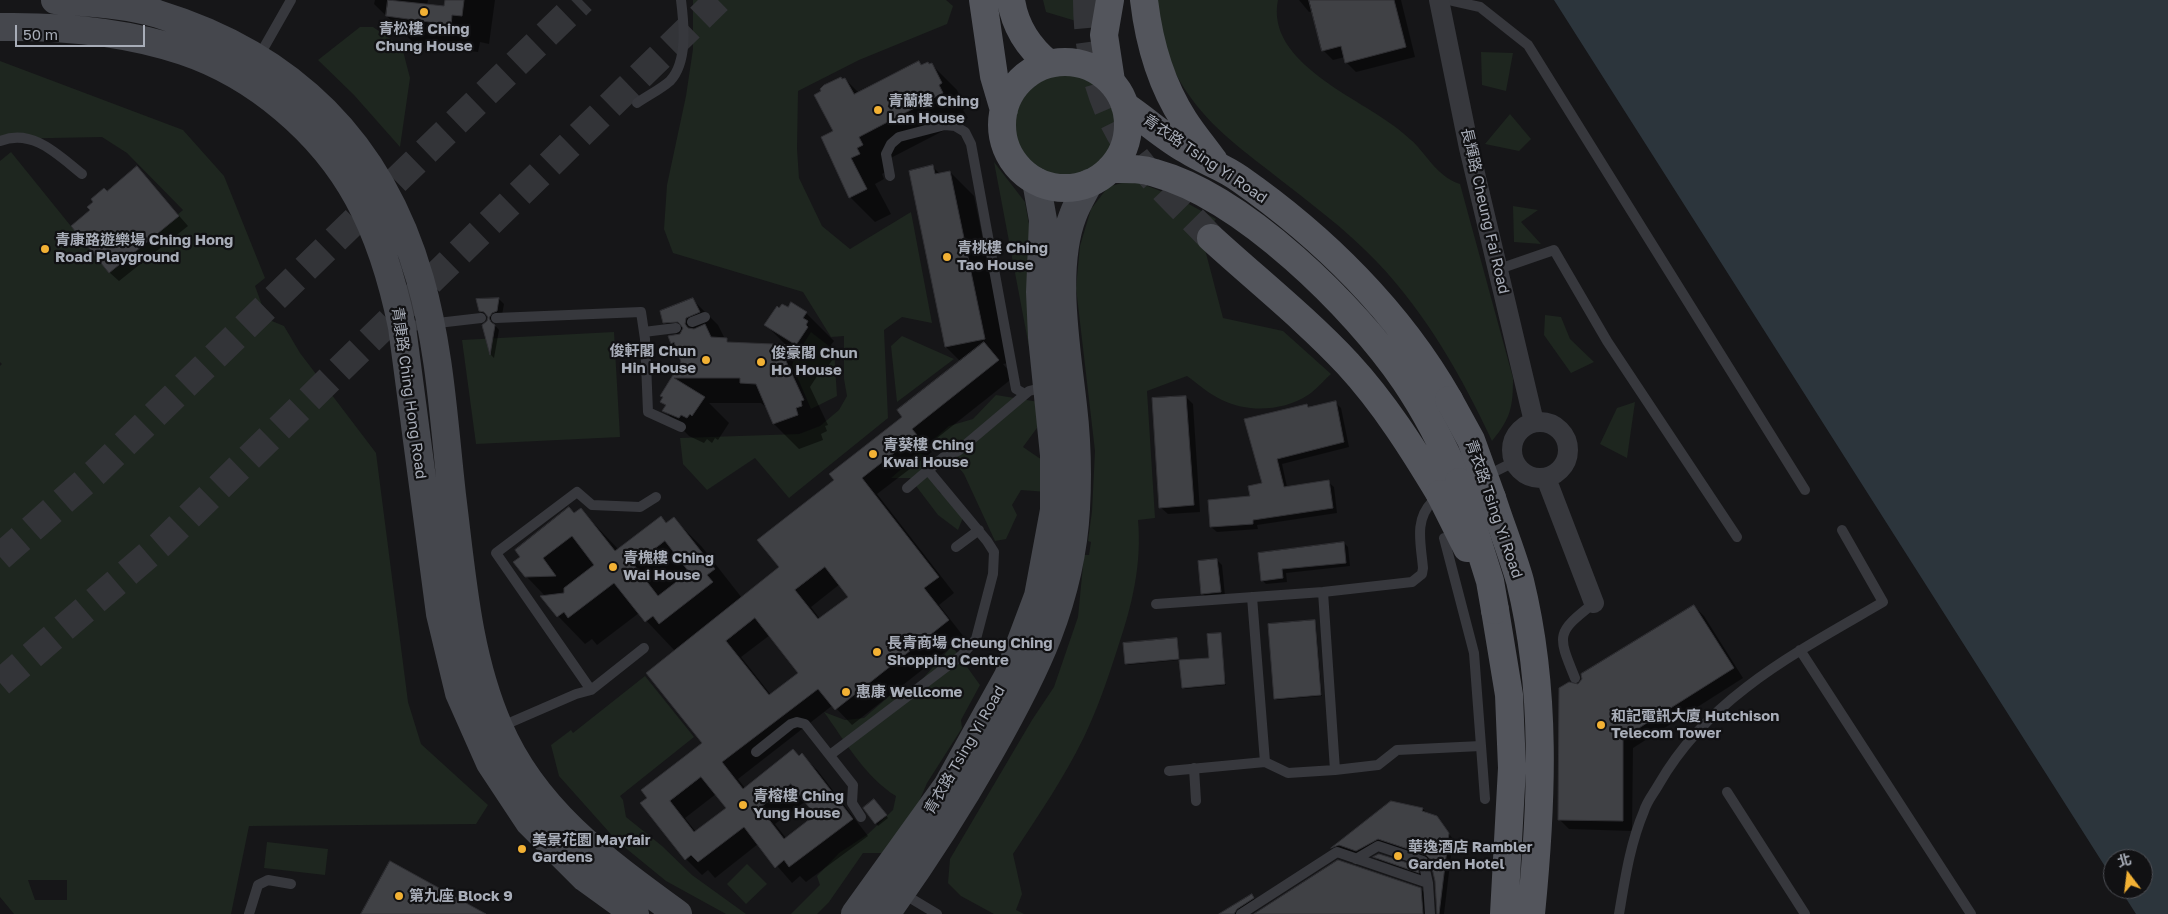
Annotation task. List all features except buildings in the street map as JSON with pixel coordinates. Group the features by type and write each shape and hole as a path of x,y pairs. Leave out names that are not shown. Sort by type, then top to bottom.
{"main road":[{"name":"青康路 Ching Hong Road","path":"56,0 119,6 153,22 183,51 252,69 282,73 346,134 374,173 396,214 411,250 430,324 438,372 469,629 481,677 499,727 519,765 563,822 622,873 678,914"},
{"path":"983,0 994,76 1004,110"},
{"path":"1011,0 1018,26 1026,41 1049,64"},
{"path":"1110,0 1104,35 1111,81"},
{"path":"1144,0 1147,28 1166,88 1184,121 1218,166"},
{"name":"青康路 Ching Hong Road","path":"0,27 94,31 153,22"},
{"path":"1077,63 1091,68 1111,81 1120,93 1128,122 1127,139 1120,156 1100,176 1062,188 1036,181 1018,167 1005,146 1002,128 1004,110 1010,94 1020,81 1033,71 1049,64 1077,63"},
{"name":"青康路 Ching Hong Road","path":"252,69 286,111 316,140 358,198 387,269 402,327 440,614 459,693 490,763 528,822 585,878 635,914"},
{"name":"青衣路 Tsing Yi Road","path":"1125,106 1187,151 1239,178 1304,229 1321,245 1378,302 1412,344 1438,381 1471,440 1519,580 1535,665 1540,729 1539,808 1531,914"},
{"name":"青衣路 Tsing Yi Road","path":"886,914 961,804 1024,693 1051,631 1061,598 1076,510 1077,453 1064,336 1064,269 1073,214 1100,176 1134,168 1156,173 1186,184 1251,224 1303,266 1338,299 1375,341 1406,382 1450,461 1465,499 1490,581 1509,695 1512,768 1504,914"},
{"name":"青衣路 Tsing Yi Road","path":"855,914 947,786 1004,685 1038,596 1054,510 1054,455 1037,390 1042,338 1040,292 1043,220 1036,181"},
{"path":"1211,238 1294,312 1354,371 1412,448 1440,494 1484,583 1495,610"}],"street":[{"name":"長輝路 Cheung Fai Road","path":"1439,0 1469,148 1534,422"},
{"path":"1534,422 1553,424 1561,430 1568,444 1568,458 1563,467 1556,474 1546,478 1534,478 1506,466 1517,433 1534,422"},
{"path":"1546,478 1594,603"}],"lane":[{"path":"252,69 291,0"},
{"path":"637,103 670,80 680,66 684,25 680,0"},
{"path":"1449,0 1480,7 1528,45 1805,490"},
{"path":"890,176 886,154 891,144 899,137 945,125 955,126 965,132 971,144 1016,389 1037,390"},
{"path":"0,141 22,136 40,142 82,174"},
{"path":"1499,269 1554,250 1607,341 1737,537"},
{"path":"496,318 641,312 644,332 648,412 681,427"},
{"path":"692,322 705,317"},
{"path":"402,327 481,318"},
{"path":"644,332 676,328"},
{"path":"907,488 944,457 958,451 1037,390"},
{"path":"830,755 962,655 976,639 993,574 994,552 928,470"},
{"path":"591,690 496,553 577,492 592,505 640,507 656,497"},
{"path":"1156,604 1323,592 1406,583 1422,574 1419,526 1421,517 1432,502"},
{"path":"956,547 978,530"},
{"path":"1619,914 1630,854 1644,809 1671,762 1709,717 1745,687 1800,650 1883,602 1842,530"},
{"path":"1444,538 1474,653 1485,798"},
{"path":"1323,592 1335,770"},
{"path":"1252,597 1266,762"},
{"path":"1575,678 1562,645 1562,634 1570,622 1594,603"},
{"path":"499,727 576,694 591,690 644,648"},
{"path":"1800,650 1971,914"},
{"path":"756,752 797,722 805,724 853,785 852,803 862,817"},
{"path":"1169,771 1266,762 1288,773 1335,770 1378,765 1397,750 1481,746"},
{"path":"1194,768 1196,801"},
{"path":"1727,792 1805,914"},
{"path":"1356,859 1378,846 1423,861 1428,883 1430,914"},
{"path":"1241,914 1337,852 1428,883"},
{"path":"249,914 258,885 268,880 291,884"},
{"path":"902,892 938,914"}],"shaded area":[{"path":"693,0 946,0 953,6 947,24 859,60 798,91 797,149 799,178 822,226 850,249 911,212 932,323 902,317 884,330 888,418 789,498 755,458 707,490 683,464 680,438 799,434 820,426 839,410 847,396 844,379 844,336 831,337 803,292 673,253 664,229 667,185 686,96 693,49"},
{"path":"1043,0 1094,0 1086,24 1046,12"},
{"path":"1157,0 1278,0 1278,22 1286,42 1300,60 1340,91 1398,129 1416,144 1447,178 1460,184 1513,378 1510,412 1492,441 1456,370 1428,325 1396,283 1352,238 1229,139 1206,117 1186,91 1169,58"},
{"path":"1554,0 2168,0 2168,914 2136,914 2126,899 2153,899 2153,849 2103,849 2103,863"},
{"path":"360,27 373,27 402,47 410,78 400,147 354,95 318,60"},
{"path":"1481,52 1513,53 1506,91 1482,85"},
{"path":"0,61 183,130 224,176 265,278 255,286 267,319 284,326 300,353 376,453 408,702 421,744 488,805 476,824 249,826 231,914 14,914 0,897 0,366 2,364 0,362 0,161 11,152 108,272 183,210 127,153 102,137 0,139","holes":["28,880 67,880 67,900 35,900"]},
{"path":"1066,75 1085,79 1102,90 1113,107 1117,126 1113,145 1102,162 1085,173 1066,177 1047,173 1030,162 1019,145 1015,126 1019,107 1030,90 1047,79"},
{"path":"1510,114 1531,139 1519,151 1485,144"},
{"path":"994,162 1025,202 1030,230 1030,352"},
{"path":"1132,180 1176,197 1216,219 1202,238 1223,318 1283,331 1331,374 1311,393 1298,400 1277,407 1254,408 1232,404 1208,392 1187,376 1147,391 1155,518 1138,520 1139,553 1135,585 1128,616 1094,715 1084,737 1059,782 1013,854 1022,894 1016,910 1024,914 994,914 961,896 948,883 950,859 1032,720 1054,687 1078,617 1084,555 1089,555 1091,542 1088,541 1092,511 1095,451 1076,288 1080,246 1091,209 1108,187"},
{"path":"1513,206 1538,210 1521,222 1541,244 1514,242"},
{"path":"1545,315 1561,317 1570,339 1594,362 1571,373 1544,335"},
{"path":"614,332 620,437 476,444 462,340"},
{"path":"811,332 834,350 837,396 811,409 792,365"},
{"path":"902,336 954,359 897,402 891,346"},
{"path":"996,395 1039,402 1045,417 1023,447 1045,462 1047,492 1021,490 1012,505 1017,515 1006,539 995,541 964,474 935,438 949,426 973,419"},
{"path":"1635,402 1627,458 1600,444 1617,408"},
{"path":"920,453 929,457 939,492 966,510 958,530 938,515 910,478 891,478"},
{"path":"952,646 980,685 961,720 962,728 927,783 915,811 888,853 863,853 829,902 817,914 791,914 820,885 817,876 839,853 868,834 893,810 896,796 865,769 824,712 845,720 864,718 894,692 917,685"},
{"path":"645,676 694,737 620,796 623,800 626,817 662,846 692,875 746,914 726,914 666,881 617,841 559,776 551,745 571,730 573,733"},
{"path":"267,842 328,849 325,875 264,868"},
{"path":"747,864 767,884 746,904 727,884"}],"tunnel":[{"path":"0,557 97,471 582,0"},
{"path":"0,683 161,544 718,0"},
{"path":"1087,0 1090,40 1097,79 1103,98 1120,134 1150,174 1211,238"}],"place":[{"name":"青松樓 Ching Chung House","path":"424,12"},
{"name":"青蘭樓 Ching Lan House","path":"878,110"},
{"name":"青康路遊樂場 Ching Hong Road Playground","path":"45,249"},
{"name":"青桃樓 Ching Tao House","path":"947,257"},
{"name":"俊軒閣 Chun Hin House","path":"706,360"},
{"name":"俊豪閣 Chun Ho House","path":"761,362"},
{"name":"青葵樓 Ching Kwai House","path":"873,454"},
{"name":"青槐樓 Ching Wai House","path":"613,567"},
{"name":"長青商場 Cheung Ching Shopping Centre","path":"877,652"},
{"name":"惠康 Wellcome","path":"846,692"},
{"name":"和記電訊大廈 Hutchison Telecom Tower","path":"1601,725"},
{"name":"青榕樓 Ching Yung House","path":"743,805"},
{"name":"美景花園 Mayfair Gardens","path":"522,849"},
{"name":"華逸酒店 Rambler Garden Hotel","path":"1398,856"},
{"name":"第九座 Block 9","path":"399,896"}]}
